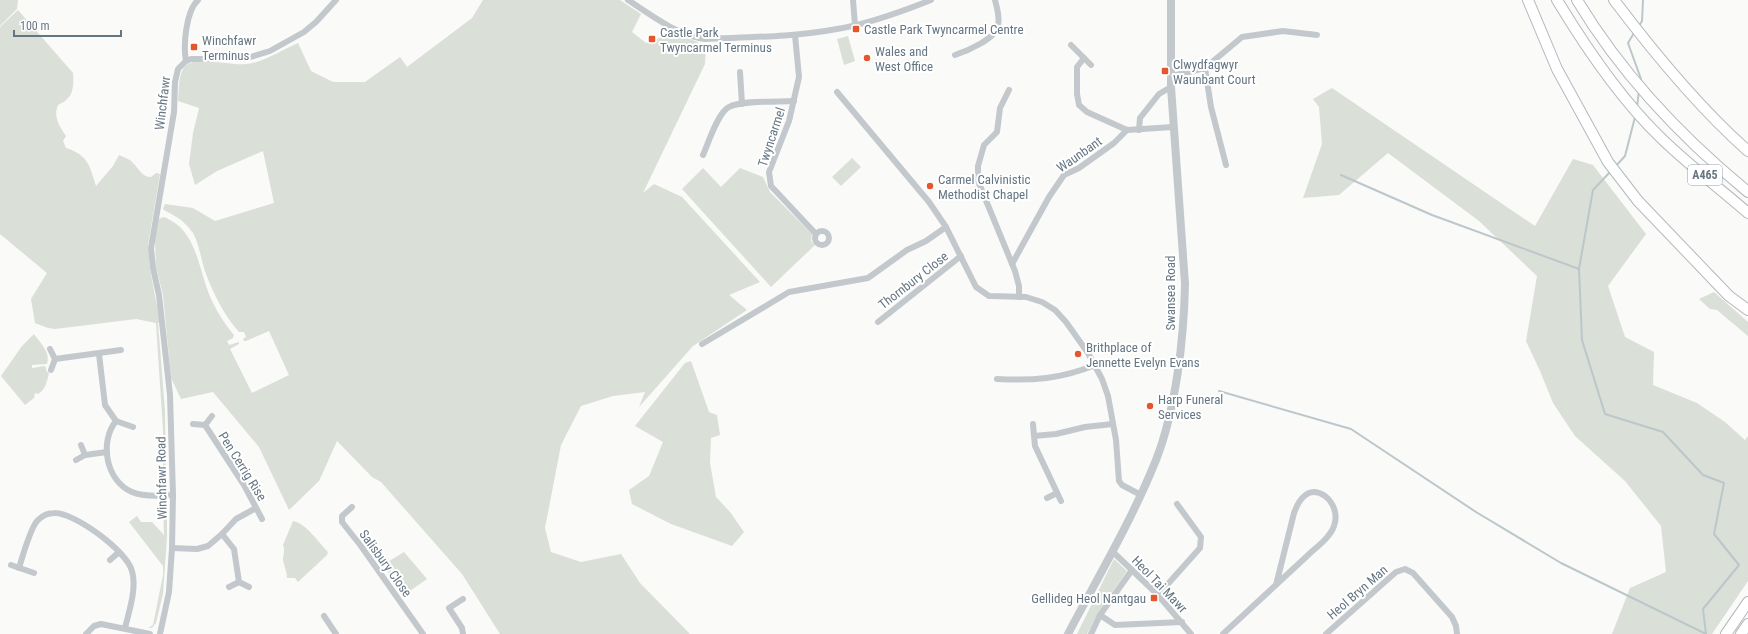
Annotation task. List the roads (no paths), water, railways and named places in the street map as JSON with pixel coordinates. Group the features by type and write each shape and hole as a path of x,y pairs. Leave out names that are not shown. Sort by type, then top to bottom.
{"highway":[{"path":"1528,0 1557,69 1608,162 1638,201 1729,296 1748,310"},
{"name":"A465","path":"1557,0 1610,78 1661,138 1748,212"},
{"name":"A465","path":"1577,0 1614,56 1640,90 1667,119 1725,174 1748,192"},
{"path":"1614,0 1686,88 1748,151"},
{"path":"1726,634 1748,602"},
{"path":"1741,634 1748,624"}],"street":[{"path":"198,0 193,6 188,19 186,61 196,58 244,59 270,51 304,32 316,22 336,0"},
{"path":"628,0 649,14 694,38 795,35 839,29 883,17 931,0"},
{"path":"853,0 855,25"},
{"path":"955,55 984,41 997,29 999,19 995,0"},
{"name":"Swansea Road","path":"1068,634 1141,495 1156,459 1167,423 1173,394 1184,314 1185,284 1171,87 1171,0"},
{"path":"1172,76 1205,68 1242,37 1283,31 1317,35"},
{"name":"Twyncarmel","path":"795,35 799,77 789,121 769,172 771,186 816,234"},
{"path":"1071,45 1091,65"},
{"path":"1084,58 1077,67 1077,94 1079,105 1087,112 1127,130 1173,127"},
{"name":"Winchfawr","path":"162,320 160,295 153,268 151,248 163,167 172,120 175,82 178,69 186,61"},
{"path":"1205,68 1211,107 1226,165"},
{"path":"740,72 742,104"},
{"path":"1139,130 1140,118 1159,94 1171,87"},
{"path":"1009,90 1000,108 997,132 984,145 978,166 978,181 1012,264 1019,286 1020,297"},
{"path":"837,92 929,202 946,228 976,286 983,293 989,296 1031,298 1055,310 1080,341 1095,365 1108,396 1114,424 1119,481 1122,485 1141,495"},
{"name":"Twyncarmel","path":"703,155 720,117 728,107 742,104 794,101"},
{"name":"Waunbant","path":"1012,264 1049,197 1064,175 1079,168 1114,143 1127,130"},
{"path":"702,344 789,292 868,278 907,250 926,241 946,228"},
{"name":"Thornbury Close","path":"878,322 961,256"},
{"name":"Winchfawr Road","path":"160,634 169,592 173,495 170,395 162,320"},
{"path":"50,349 55,359"},
{"path":"55,359 121,350"},
{"path":"99,354 106,405 116,421 133,426"},
{"path":"50,370 55,359"},
{"path":"997,379 1055,378 1095,365"},
{"name":"Pen Cerrig Rise","path":"205,425 212,416"},
{"path":"116,421 109,433 107,452 114,477 119,484 138,494 173,495"},
{"name":"Pen Cerrig Rise","path":"193,424 205,425"},
{"path":"1033,424 1035,446 1061,501"},
{"path":"1034,436 1056,434 1085,427 1114,424"},
{"name":"Pen Cerrig Rise","path":"205,425 233,467 262,520"},
{"path":"81,445 85,455"},
{"path":"76,460 85,455 107,452"},
{"path":"1223,634 1276,585 1331,532 1336,518 1334,508 1330,501 1320,493 1310,493 1298,501 1276,585"},
{"path":"1047,498 1057,494"},
{"path":"1158,595 1200,548 1200,537 1177,504"},
{"name":"Salisbury Close","path":"352,507 342,516 342,522 361,546 423,634"},
{"path":"172,548 202,548 208,546 236,519 256,508"},
{"path":"19,568 36,521 42,517 54,513 64,515 91,530 106,539 130,565 132,572 132,596 125,628"},
{"path":"222,534 234,549 239,582"},
{"name":"Heol Tai Mawr","path":"1112,551 1158,595 1191,634"},
{"path":"110,560 119,552"},
{"path":"11,565 34,573"},
{"name":"Heol Bryn Man","path":"1326,634 1396,572 1405,569 1413,573 1452,617 1456,626 1457,634"},
{"path":"1091,634 1100,615 1132,570"},
{"path":"239,582 249,587"},
{"path":"229,587 239,582"},
{"path":"463,599 449,608 462,628 463,634"},
{"path":"1100,615 1115,625 1182,622"},
{"path":"324,616 336,634"},
{"path":"86,634 94,626 101,624 150,634"}],"waterway":[{"path":"1639,26 1642,21 1643,0"},
{"path":"1634,33 1628,43 1641,79 1641,83"},
{"path":"1637,107 1639,91"},
{"path":"1615,167 1625,156 1635,117"},
{"path":"1610,172 1593,190 1579,269 1582,340 1605,414 1663,432 1703,475 1724,483 1714,534 1739,565 1703,609 1706,634"},
{"path":"1341,175 1432,215 1579,269"},
{"path":"1219,391 1351,429 1476,512 1561,563 1706,634"}],"place":[{"name":"Castle Park Twyncarmel Centre","path":"856,29"},
{"name":"Castle Park Twyncarmel Terminus","path":"652,39"},
{"name":"Winchfawr Terminus","path":"194,47"},
{"name":"Wales and West Office","path":"867,58"},
{"name":"Clwydfagwyr Waunbant Court","path":"1165,71"},
{"name":"Carmel Calvinistic Methodist Chapel","path":"930,186"},
{"name":"Brithplace of Jennette Evelyn Evans","path":"1078,354"},
{"name":"Harp Funeral Services","path":"1150,406"},
{"name":"Gellideg Heol Nantgau","path":"1154,598"}]}
